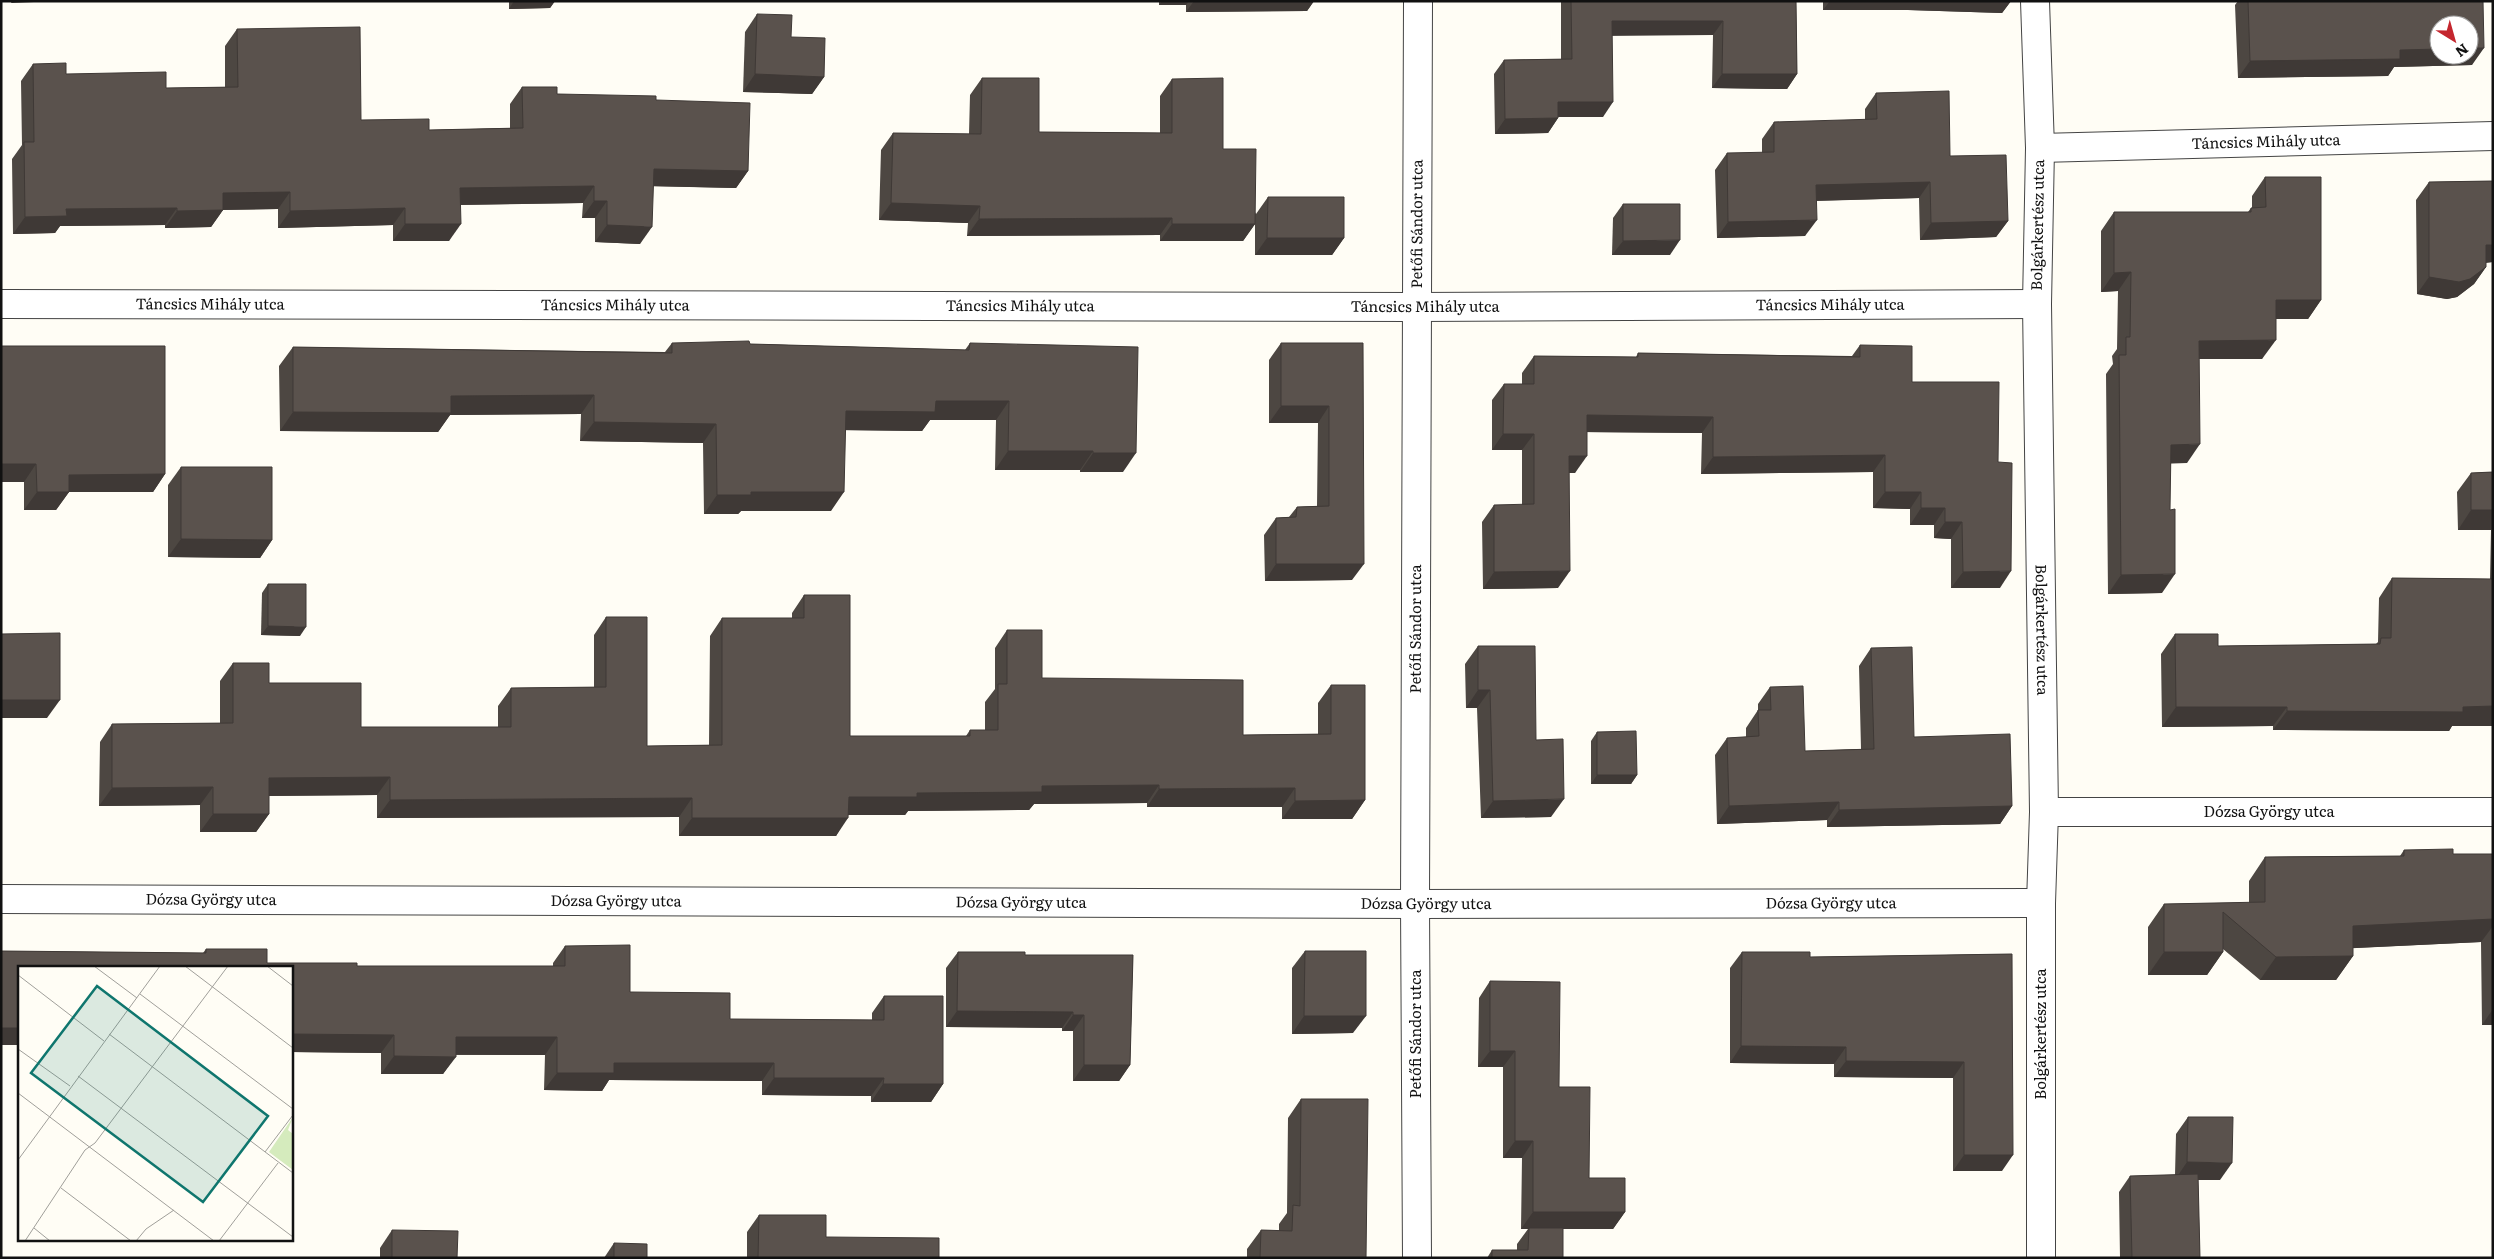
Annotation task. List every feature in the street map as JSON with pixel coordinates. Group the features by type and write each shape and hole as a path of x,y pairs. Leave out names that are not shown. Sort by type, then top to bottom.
{"street":[{"name":"Petőfi Sándor utca","path":"1417,1258 1415,904 1418,1"},
{"name":"Bolgárkertész utca","path":"2035,1 2040,148 2037,304 2044,812 2041,903 2040,1258"},
{"name":"Táncsics Mihály utca","path":"2040,148 2493,136"},
{"name":"Táncsics Mihály utca","path":"1,304 1417,307 2037,304"},
{"name":"Dózsa György utca","path":"2044,812 2493,812"},
{"name":"Dózsa György utca","path":"1,899 1415,904 2041,903"}],"building":[{"path":"1571,1 1796,1 1797,74 1722,74 1723,21 1612,21 1613,102 1558,102 1558,118 1505,119 1504,60 1572,59"},
{"path":"2248,1 2483,1 2484,48 2479,48 2479,15 2429,15 2429,49 2400,50 2400,59 2250,61"},
{"path":"757,14 792,15 791,37 825,38 824,77 755,74"},
{"path":"360,27 361,120 429,119 429,130 523,128 522,87 557,87 557,94 656,96 656,100 750,103 748,171 654,169 652,227 607,225 607,201 594,201 594,186 460,188 461,224 405,224 405,208 290,211 290,192 223,193 223,210 177,211 177,208 66,209 67,216 25,217 24,142 34,142 33,64 66,63 66,74 166,72 166,88 238,87 237,29"},
{"path":"982,78 1039,78 1039,132 1172,133 1172,79 1223,78 1223,149 1256,149 1255,224 1172,224 1172,218 979,219 980,206 891,203 893,133 981,134"},
{"path":"1949,91 1950,156 2006,155 2008,221 1931,223 1930,182 1816,185 1817,220 1728,222 1727,153 1774,152 1774,122 1877,119 1876,93"},
{"path":"2265,177 2321,177 2321,300 2276,300 2276,340 2199,341 2200,444 2171,445 2170,510 2175,509 2175,574 2121,575 2119,355 2126,355 2126,337 2130,337 2131,272 2114,273 2114,212 2251,212 2251,208 2266,207"},
{"path":"2493,181 2493,245 2486,245 2486,267 2470,279 2459,282 2429,277 2429,182"},
{"path":"1268,197 1344,197 1344,238 1267,238"},
{"path":"1623,204 1680,204 1680,240 1623,241"},
{"path":"749,341 750,344 969,350 970,343 1138,347 1136,453 1008,451 1009,401 936,401 935,412 846,411 844,492 751,492 751,495 717,495 716,424 594,422 594,395 451,396 451,413 293,412 293,347 672,353 672,343"},
{"path":"1281,343 1363,343 1364,564 1276,564 1276,518 1296,517 1297,507 1329,506 1329,406 1281,406"},
{"path":"1860,345 1912,346 1912,382 1999,382 1998,462 2012,463 2011,571 1963,572 1962,522 1945,522 1945,508 1921,508 1921,492 1885,492 1885,455 1713,457 1713,417 1587,415 1587,456 1569,456 1570,571 1494,572 1494,505 1534,504 1534,434 1503,434 1504,384 1534,384 1534,356 1638,357 1638,353 1860,357"},
{"path":"1,346 165,346 165,474 69,475 69,492 37,492 36,464 1,464"},
{"path":"181,467 272,467 272,540 181,539"},
{"path":"2493,472 2493,510 2471,510 2471,473"},
{"path":"2392,578 2493,579 2493,706 2463,707 2463,712 2287,711 2287,707 2176,707 2175,634 2218,634 2218,646 2380,644 2381,638 2391,638"},
{"path":"268,584 306,584 306,627 268,626"},
{"path":"804,595 850,595 850,736 970,736 970,730 998,730 998,684 1007,684 1007,630 1042,630 1042,678 1243,680 1243,735 1331,734 1331,685 1365,685 1365,800 1295,801 1295,788 1159,789 1159,785 1042,786 1042,792 917,793 917,797 849,797 848,818 692,818 692,798 390,800 390,777 269,778 269,814 213,814 213,787 112,788 112,724 233,723 233,663 269,663 269,683 361,683 361,727 511,727 511,688 606,687 606,617 647,617 647,746 722,745 722,618 804,618"},
{"path":"60,633 60,700 1,700 1,634"},
{"path":"1478,646 1535,646 1536,740 1563,739 1564,799 1493,801 1490,690 1478,690"},
{"path":"1912,647 1914,737 2010,734 2012,806 1839,810 1839,802 1729,806 1727,738 1759,736 1758,710 1771,710 1770,687 1803,686 1805,751 1874,749 1871,648"},
{"path":"1636,731 1637,775 1597,775 1597,732"},
{"path":"2453,849 2453,854 2493,854 2493,919 2353,926 2353,956 2276,957 2223,912 2223,952 2164,952 2164,904 2265,902 2265,857 2404,856 2404,850"},
{"path":"630,945 630,992 730,993 730,1019 884,1020 884,996 943,996 943,1084 883,1084 884,1078 774,1078 774,1063 614,1063 614,1073 557,1073 557,1037 456,1037 456,1057 394,1056 394,1035 292,1034 292,966 18,966 18,1028 1,1028 1,951 206,953 206,949 267,949 267,963 357,963 357,966 565,966 565,946"},
{"path":"1305,951 1366,951 1366,1016 1304,1016"},
{"path":"958,952 1025,952 1025,955 1133,955 1130,1065 1084,1065 1084,1015 1073,1015 1073,1012 957,1011"},
{"path":"1742,952 1810,952 1810,957 2012,954 2013,1155 1964,1155 1964,1062 1846,1061 1846,1047 1741,1046"},
{"path":"1490,981 1560,982 1559,1087 1590,1087 1589,1178 1625,1178 1625,1212 1533,1212 1533,1141 1515,1141 1515,1051 1490,1051"},
{"path":"1301,1099 1368,1099 1366,1258 1260,1258 1261,1230 1292,1231 1293,1205 1300,1206"},
{"path":"2188,1117 2233,1117 2232,1163 2187,1162"},
{"path":"2198,1174 2200,1258 2132,1258 2130,1176"},
{"path":"759,1215 826,1215 826,1237 939,1238 939,1258 758,1258"},
{"path":"1529,1228 1563,1228 1563,1258 1492,1258 1492,1250 1528,1250"},
{"path":"392,1230 458,1231 457,1258 392,1258"},
{"path":"614,1243 647,1244 647,1258 614,1258"}]}
